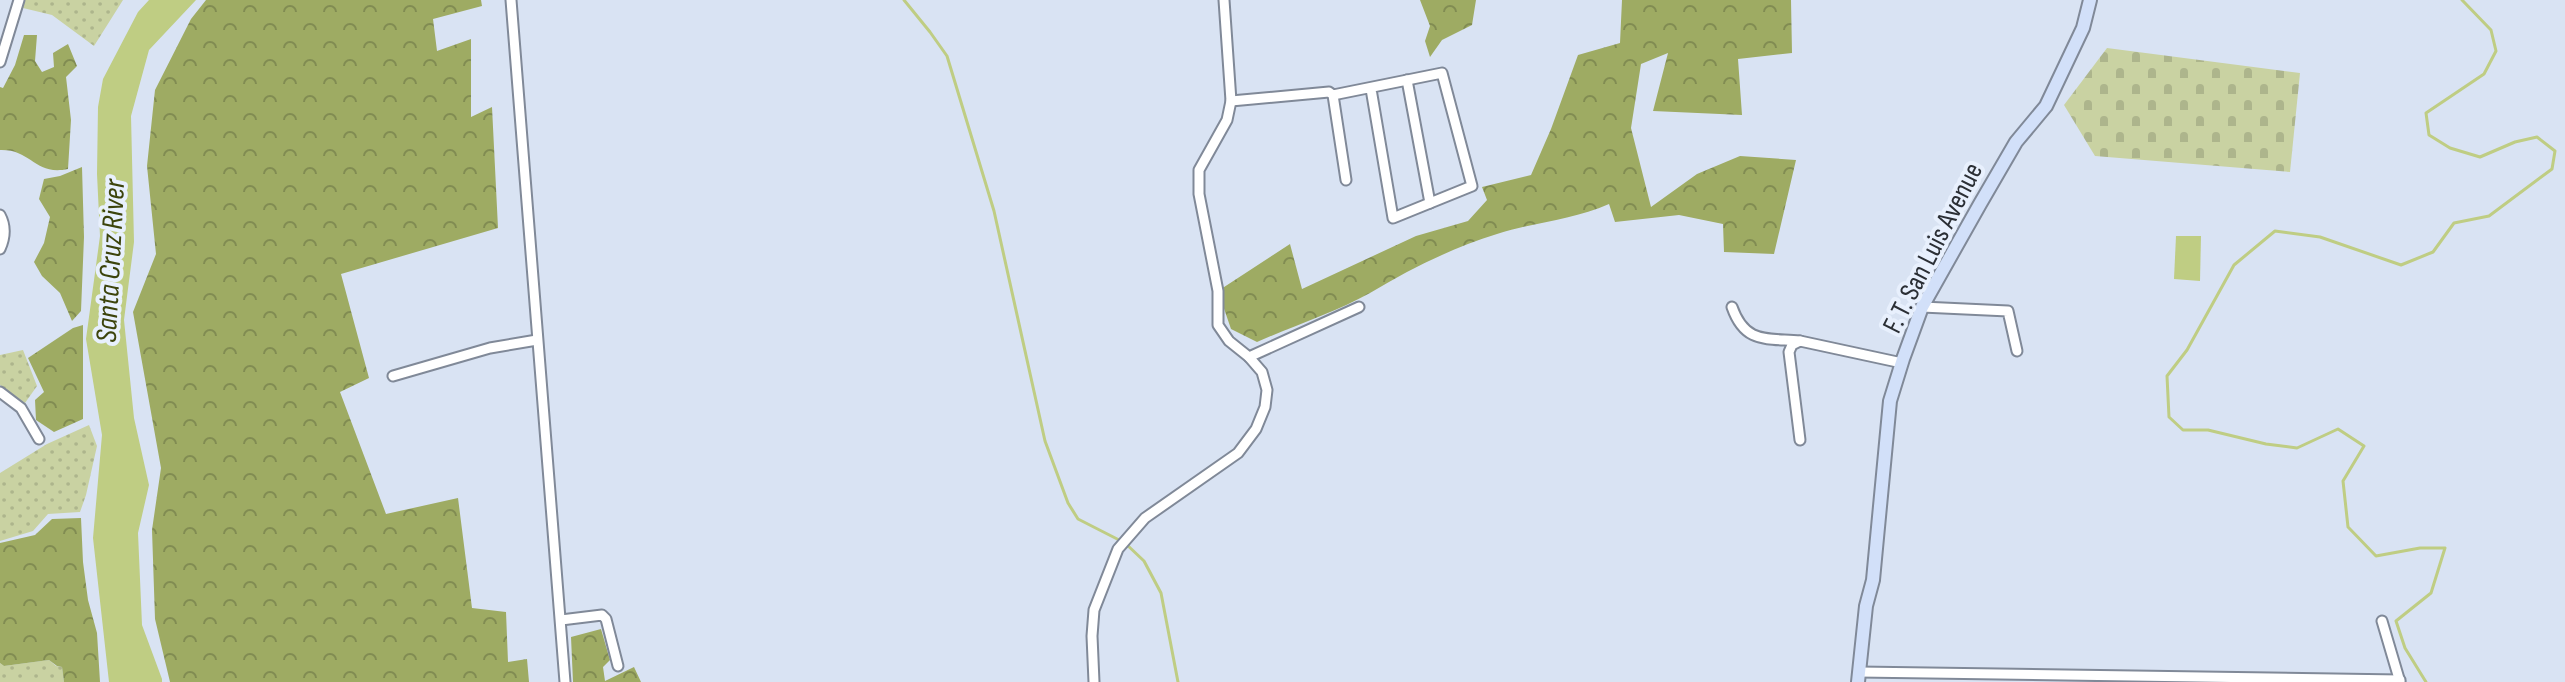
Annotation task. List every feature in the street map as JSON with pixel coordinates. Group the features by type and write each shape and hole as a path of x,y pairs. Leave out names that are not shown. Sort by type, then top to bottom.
{"main road":[{"name":"F. T. San Luis Avenue","path":"1858,677 1866,606 1873,580 1890,401 1902,363 1922,307 2016,142 2046,106 2083,28 2090,0"}],"street":[{"path":"0,62 19,0"},
{"path":"511,0 565,682"},
{"path":"1094,682 1094,610 1118,549 1145,518 1238,453 1256,429 1265,407 1267,390 1262,372 1229,341 1218,325 1218,291 1199,194 1199,170 1227,120 1231,101 1224,0"},
{"path":"1231,101 1329,92 1333,95 1442,73 1472,186 1393,218 1371,89"},
{"path":"1407,80 1430,203"},
{"path":"1333,95 1346,180"},
{"path":"0,215 4,240 0,249"},
{"path":"1249,357 1359,307"},
{"path":"1732,307 1741,328 1753,337 1800,341 1902,363"},
{"path":"1922,307 2008,311 2017,351"},
{"path":"393,376 490,348 537,340"},
{"path":"1800,341 1792,345 1789,352 1800,440"},
{"path":"0,392 21,408 39,439"},
{"path":"561,620 602,615 606,619 618,666"},
{"path":"1858,677 2400,681 2382,621"}],"green space":[{"path":"24,0 123,0 94,46 52,15 23,8"},
{"path":"206,0 481,0 482,6 433,19 437,51 471,39 471,117 492,107 498,228 341,274 369,378 340,392 386,514 458,498 472,608 506,612 508,662 527,659 529,682 170,682 155,619 152,530 161,468 133,312 156,254 147,166 155,90 191,19"},
{"path":"1420,0 1476,0 1472,25 1442,40 1430,57 1425,41 1430,26"},
{"path":"1622,0 1791,0 1792,53 1738,59 1742,115 1653,111 1668,53 1641,64 1631,128 1651,207 1697,174 1740,156 1796,160 1774,254 1724,252 1723,224 1679,215 1615,222 1609,204 1464,246 1416,267 1343,306 1257,342 1231,329 1218,291 1290,244 1302,289 1416,236 1468,221 1487,200 1482,187 1531,175 1578,55 1620,43"},
{"path":"24,35 37,35 35,61 42,72 54,67 53,53 68,44 77,66 66,77 71,120 68,169 48,169 19,154 0,150 0,87 3,88 15,65"},
{"path":"2107,48 2300,73 2290,172 2095,156 2064,105"},
{"path":"82,167 84,237 81,311 72,321 60,293 42,276 34,262 44,243 50,217 39,199 44,179"},
{"path":"83,325 83,419 54,432 36,420 35,400 44,392 28,358 73,328"},
{"path":"23,350 37,386 25,403 0,385 0,355"},
{"path":"89,425 97,446 80,512 48,514 33,531 0,541 0,473 47,444"},
{"path":"81,518 83,562 88,600 97,633 100,682 64,682 62,667 49,660 4,666 0,663 0,543 35,535 52,519"},
{"path":"601,629 610,660 603,667 605,681 634,667 641,682 573,682 571,637"},
{"path":"49,660 62,667 64,682 0,682 0,663 4,666"}],"water":[{"name":"Santa Cruz River","path":"149,0 196,0 149,50 131,116 134,242 124,320 134,418 149,485 138,533 142,625 162,682 109,682 93,538 102,435 86,339 100,236 98,107 103,79 138,12"},
{"path":"2176,236 2201,236 2200,281 2174,279"}],"waterway":[{"path":"904,0 947,56 994,211 1045,441 1068,503 1078,519 1125,543 1144,561 1161,593 1178,682"},
{"path":"2426,682 2405,648 2396,621 2431,593 2445,548 2420,548 2376,556 2348,527 2343,481 2364,446 2338,429 2297,448 2208,430 2183,430 2169,417 2167,376 2187,350 2234,265 2275,231 2320,237 2401,265 2433,252 2454,223 2489,216 2552,169 2555,151 2537,137 2515,142 2480,157 2450,148 2429,135 2426,113 2484,74 2496,51 2491,30 2462,0"}]}
